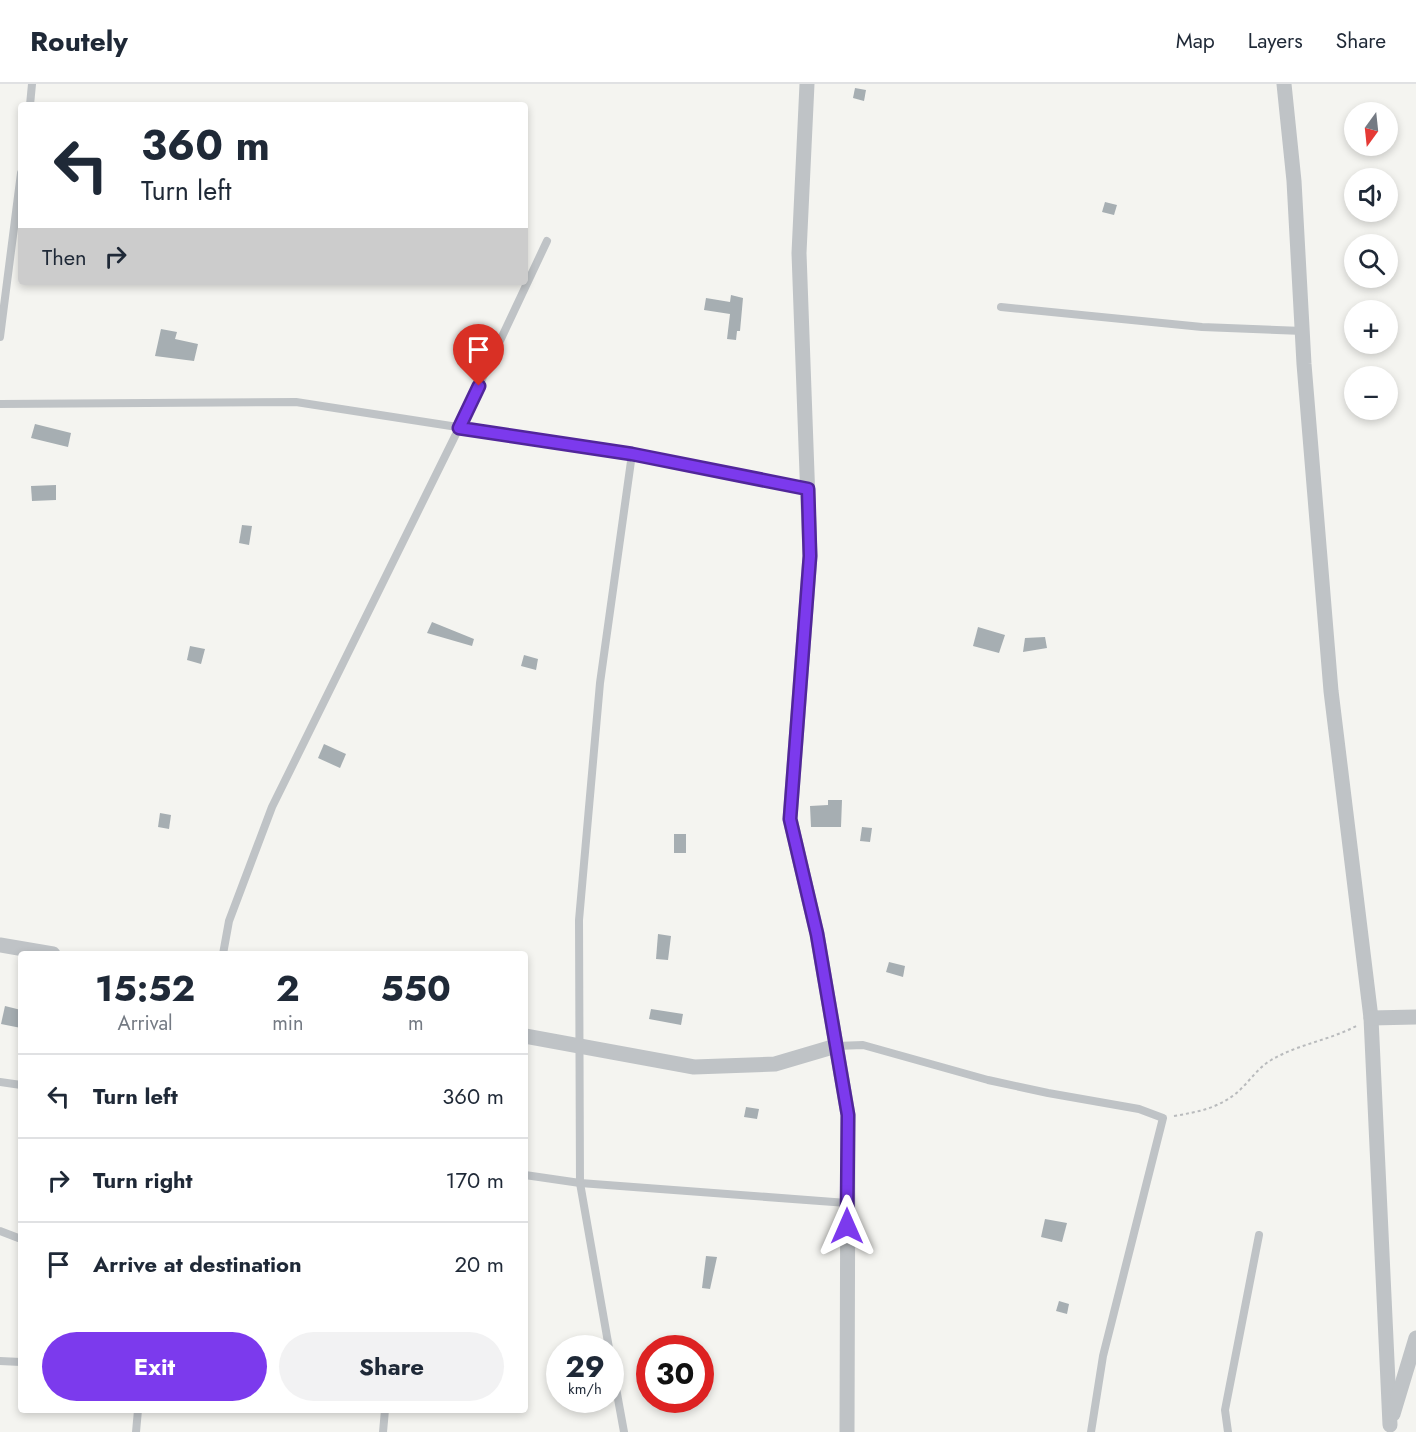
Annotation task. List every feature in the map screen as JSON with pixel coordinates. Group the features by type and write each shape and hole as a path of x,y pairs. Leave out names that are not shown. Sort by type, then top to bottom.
{"street":[{"path":"807,84 799,253 810,556 790,819 817,934 848,1115 847,1432"},
{"path":"1284,84 1294,181 1303,331 1331,691 1371,1018 1390,1429"},
{"path":"0,945 35,951"},
{"path":"1371,1018 1416,1017"},
{"path":"528,1037 694,1067 775,1064 836,1046"},
{"path":"1390,1429 1416,1338"}],"lane":[{"path":"30,102 32,84"},
{"path":"0,337 18,196"},
{"path":"528,283 548,241"},
{"path":"224,951 229,921 272,807 527,285"},
{"path":"1001,307 1202,327 1303,331"},
{"path":"0,404 296,402 632,454 808,489"},
{"path":"607,1335 580,1183 579,920 600,683 632,454"},
{"path":"836,1046 863,1045 988,1080 1139,1109 1163,1118 1103,1356 1091,1432"},
{"path":"0,1082 18,1085"},
{"path":"528,1175 580,1183 847,1203"},
{"path":"0,1231 18,1238"},
{"path":"1228,1432 1225,1410 1259,1235"},
{"path":"0,1361 18,1362"},
{"path":"136,1432 138,1413"},
{"path":"384,1432 385,1413"},
{"path":"621,1413 624,1432"}],"path":[{"path":"1163,1118 1211,1109 1235,1094 1266,1063 1297,1047 1343,1033 1371,1018"}],"building":[{"path":"855,88 866,90 864,101 853,98"},
{"path":"1105,202 1117,205 1114,215 1102,212"},
{"path":"731,295 743,298 740,331 737,331 736,340 727,339 730,314 704,310 706,298 730,302"},
{"path":"161,329 177,332 175,339 198,344 194,361 155,356"},
{"path":"35,424 71,433 68,447 31,438"},
{"path":"56,485 56,500 32,501 31,486"},
{"path":"242,525 252,526 249,545 239,543"},
{"path":"432,622 474,639 472,646 427,633"},
{"path":"978,627 1005,635 999,653 973,646"},
{"path":"1045,637 1047,648 1023,652 1025,638"},
{"path":"190,646 205,649 201,664 187,660"},
{"path":"524,655 538,659 536,670 521,666"},
{"path":"324,744 346,754 340,768 318,758"},
{"path":"828,800 842,800 841,827 811,827 810,806 828,805"},
{"path":"160,813 171,815 169,829 158,827"},
{"path":"862,827 872,828 870,842 860,841"},
{"path":"674,834 686,834 686,853 674,853"},
{"path":"658,934 671,936 668,960 656,959"},
{"path":"889,962 905,966 903,977 886,972"},
{"path":"5,1006 18,1009 18,1027 1,1024"},
{"path":"651,1009 683,1014 681,1025 649,1019"},
{"path":"746,1107 759,1109 757,1119 744,1117"},
{"path":"1045,1219 1067,1223 1062,1242 1041,1237"},
{"path":"706,1256 717,1257 710,1289 702,1288"},
{"path":"1059,1301 1069,1304 1067,1314 1056,1311"}],"route":[{"path":"479,386 459,428 632,454 808,489 810,556 790,819 817,934 848,1115 847,1226"}]}
